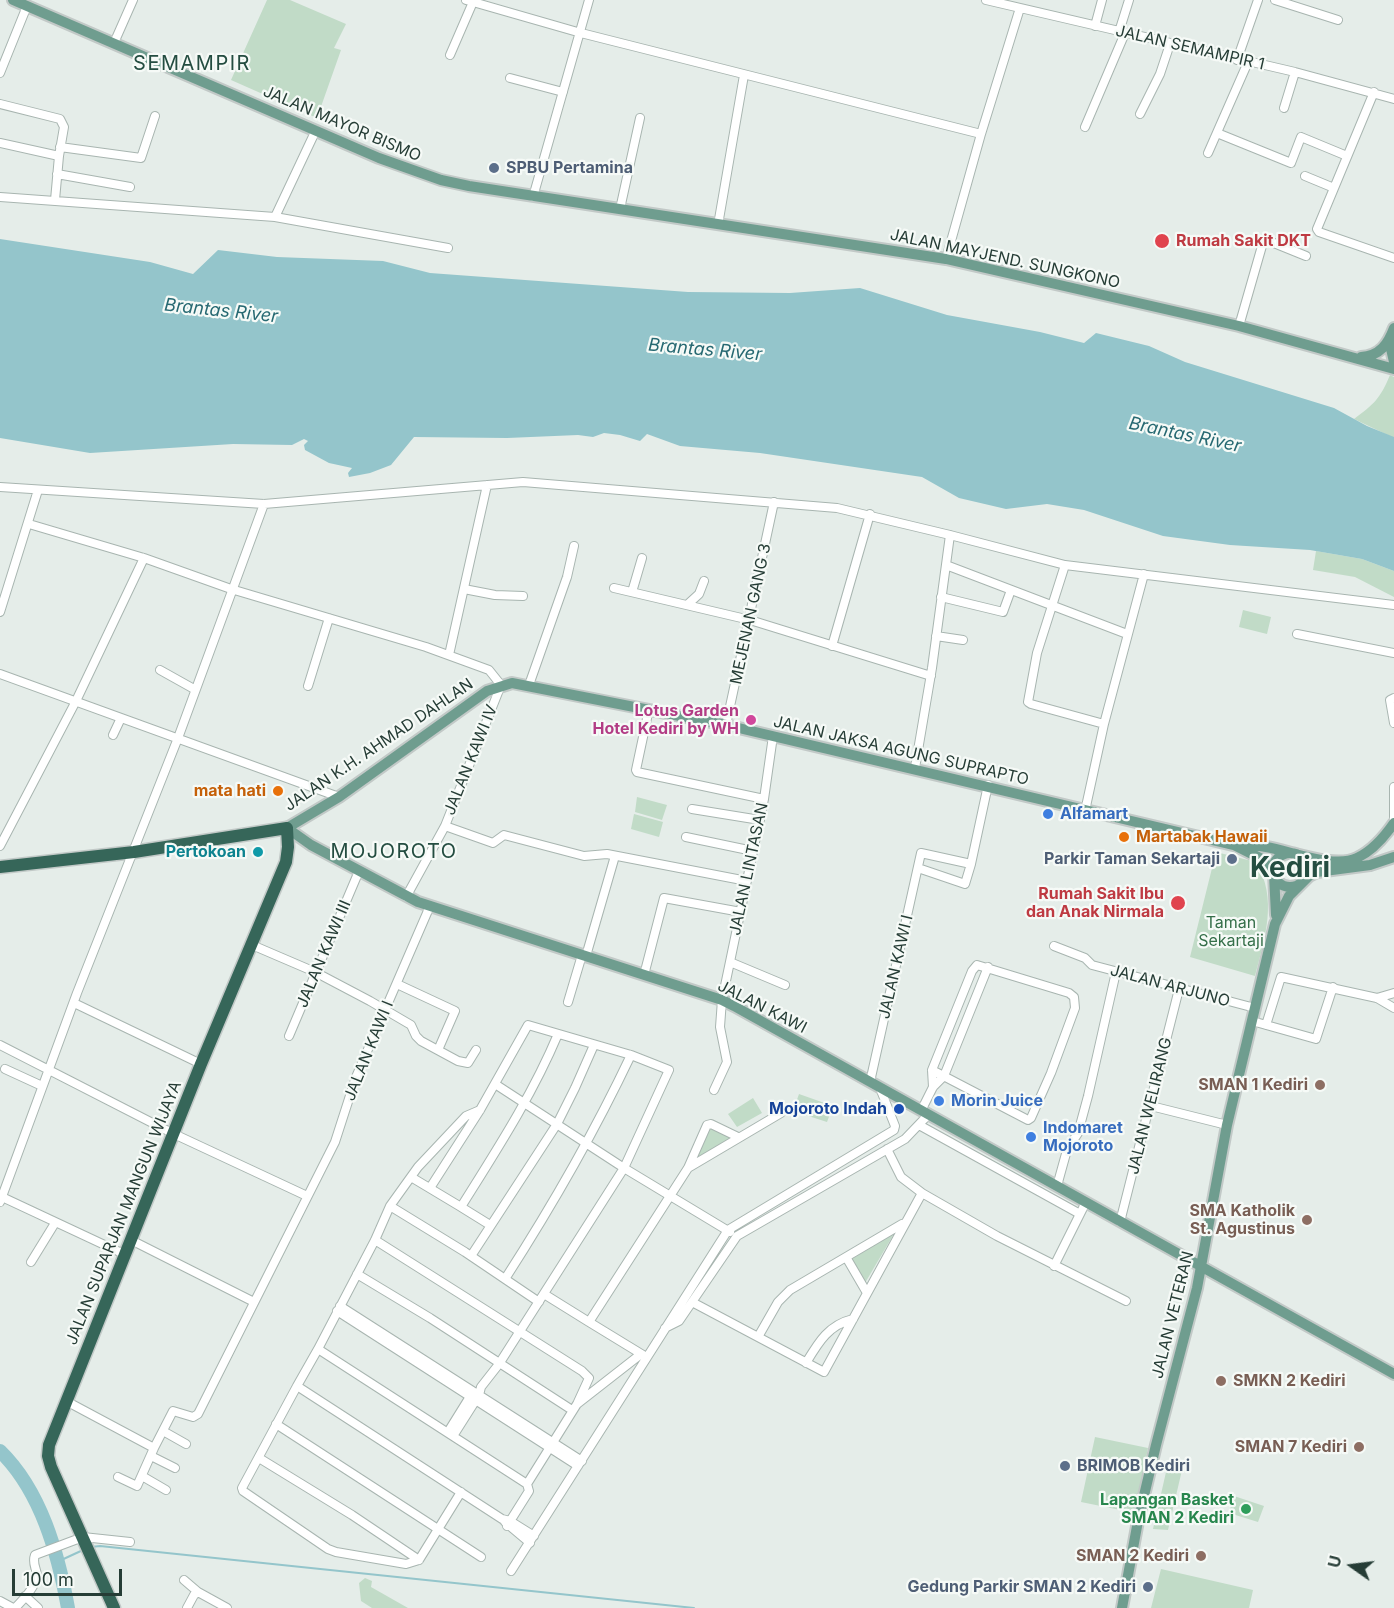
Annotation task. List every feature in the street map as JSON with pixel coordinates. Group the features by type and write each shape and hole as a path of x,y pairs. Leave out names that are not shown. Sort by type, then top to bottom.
{"highway":[{"name":"JALAN K.H. AHMAD DAHLAN","path":"0,867 134,852 287,828"},
{"name":"JALAN SUPARJAN MANGUN WIJAYA","path":"114,1608 51,1467 48,1456 49,1444 201,1064 286,862 287,828"}],"main road":[{"name":"JALAN MAYOR BISMO","path":"22,3 379,158 441,180 533,197"},
{"name":"JALAN MAYJEND. SUNGKONO","path":"533,197 946,259 1239,327 1394,369"},
{"path":"1355,357 1376,354 1389,340 1394,328"},
{"path":"1389,340 1394,362"},
{"name":"JALAN K.H. AHMAD DAHLAN","path":"287,828 339,797 487,691 512,683 561,692"},
{"name":"JALAN JAKSA AGUNG SUPRAPTO","path":"561,692 726,725 915,768 1233,845"},
{"path":"1233,845 1248,844 1329,861 1347,861 1357,858 1368,850 1394,823"},
{"name":"JALAN KAWI","path":"287,828 311,845 406,897 722,1000 1394,1374"},
{"path":"1233,845 1262,859 1278,882 1286,886 1295,886 1317,872 1370,866 1394,857"},
{"path":"1286,853 1294,853 1302,857 1306,865 1306,874 1289,896 1275,924 1277,903 1274,865 1278,858 1286,853"},
{"name":"JALAN VETERAN","path":"1122,1608 1155,1448 1201,1265 1227,1125 1258,1023 1255,1008 1275,924"}],"street":[{"path":"114,44 133,0"},
{"path":"533,197 589,0"},
{"name":"JALAN SEMAMPIR 1","path":"986,0 1295,72 1394,99"},
{"path":"1095,26 1102,0"},
{"path":"1085,127 1122,32 1129,0"},
{"path":"1238,60 1258,0"},
{"path":"1275,0 1338,20"},
{"path":"450,56 470,1 581,33 981,134"},
{"path":"0,74 22,3"},
{"path":"946,259 1020,8"},
{"path":"1140,114 1160,74 1170,44"},
{"path":"1208,153 1248,62"},
{"path":"1284,108 1295,72"},
{"path":"718,225 744,75"},
{"path":"510,78 563,92"},
{"path":"1374,92 1318,231 1394,258"},
{"path":"0,104 60,119 64,127 58,156 55,200"},
{"path":"60,147 141,158 155,116"},
{"path":"620,209 640,118"},
{"path":"275,217 316,130"},
{"path":"1216,133 1291,163 1302,137 1347,156"},
{"path":"0,142 58,156"},
{"path":"57,174 130,187"},
{"path":"1305,176 1334,188"},
{"path":"0,197 275,217 448,248"},
{"path":"1239,327 1264,239 1306,256"},
{"path":"0,487 264,504 523,482 774,502 837,508 870,514 1065,565 1144,578 1394,605"},
{"path":"449,655 488,484"},
{"path":"0,612 38,490"},
{"name":"MEJENAN GANG 3","path":"726,725 774,502"},
{"path":"126,1255 1,1198 48,1069 178,738 194,689 264,504"},
{"path":"832,646 870,514"},
{"path":"29,524 144,558 231,589 449,655 489,670 501,686"},
{"path":"915,768 931,676 950,534"},
{"path":"529,685 567,576 574,546"},
{"path":"0,846 76,701 144,558"},
{"path":"632,592 642,558"},
{"path":"946,565 1127,634"},
{"path":"1065,565 1037,653 1028,702 1031,705 1104,723"},
{"path":"1085,811 1104,723 1144,578"},
{"path":"687,605 699,594 704,581"},
{"path":"614,588 750,620 931,676"},
{"path":"464,589 495,595 523,596"},
{"path":"941,597 1003,612 1011,590"},
{"path":"308,686 329,618"},
{"path":"1298,634 1394,653"},
{"path":"936,636 963,640"},
{"path":"160,670 194,689"},
{"path":"0,674 339,797"},
{"name":"JALAN KAWI IV","path":"406,897 445,826 501,686"},
{"path":"1394,698 1390,700 1394,723"},
{"path":"649,709 637,772 764,799"},
{"path":"113,735 121,718"},
{"name":"JALAN LINTASAN","path":"714,1090 728,1062 720,1027 722,1000 764,799 773,736"},
{"path":"918,868 965,884 988,785"},
{"path":"1394,787 1394,823"},
{"path":"692,809 759,820"},
{"path":"445,826 492,843 504,835 584,856 602,854 747,880"},
{"path":"686,837 753,851"},
{"name":"JALAN KAWI I","path":"870,1082 922,852 971,864"},
{"path":"568,1002 615,856"},
{"name":"JALAN KAWI III","path":"290,1036 359,871"},
{"path":"644,975 664,898 741,912"},
{"name":"JALAN KAWI I","path":"163,1431 174,1411 193,1417 198,1414 334,1142 356,1077 430,906"},
{"path":"252,945 315,972 411,1025 421,1041 466,1064 476,1050"},
{"name":"JALAN ARJUNO","path":"1054,946 1085,958 1092,965 1255,1008"},
{"path":"730,962 785,985"},
{"path":"665,1328 680,1321 737,1236 905,1139 920,1125 933,1087 932,1070 975,967 979,965 1069,993 1074,997 1075,1008 1051,1073 1031,1118 1028,1120 932,1070"},
{"path":"933,1087 944,1076 988,968"},
{"path":"1057,1186 1067,1150 1078,1133 1116,972"},
{"path":"1333,987 1316,1039 1258,1023 1281,977 1333,987 1377,998 1394,1008"},
{"path":"397,984 455,1011 438,1050"},
{"name":"JALAN WELIRANG","path":"1120,1222 1179,989"},
{"path":"1377,998 1394,993"},
{"path":"74,1003 201,1064"},
{"path":"430,1188 480,1110 526,1026 631,1055 669,1070 624,1168 499,1364 450,1434"},
{"path":"461,1208 542,1073 558,1035"},
{"path":"0,1045 174,1134 307,1196"},
{"path":"471,1256 556,1124 594,1045"},
{"path":"504,1279 587,1144 631,1055"},
{"path":"5,1069 42,1086"},
{"path":"495,1084 670,1197 737,1236"},
{"path":"512,1571 644,1356 665,1328 728,1230 894,1130 895,1126 880,1088"},
{"path":"1151,1106 1227,1125"},
{"path":"461,1492 419,1560 406,1564 341,1554 328,1549 243,1491 276,1424 375,1240 390,1206 411,1177 466,1116 480,1110"},
{"path":"688,1168 781,1113"},
{"path":"589,1322 688,1168 707,1125 711,1124 738,1137"},
{"path":"920,1125 1080,1214"},
{"path":"887,1149 901,1177 922,1193 1054,1266 1126,1301"},
{"path":"858,1153 864,1162"},
{"path":"411,1177 490,1226"},
{"path":"692,1302 824,1372 922,1193"},
{"path":"1054,1266 1086,1202"},
{"path":"390,1206 471,1256 539,1302"},
{"path":"31,1262 55,1223"},
{"path":"758,1337 778,1302 790,1290 904,1223"},
{"path":"131,1240 254,1302"},
{"path":"375,1240 588,1376 588,1381 575,1407 527,1484"},
{"path":"846,1257 867,1293"},
{"path":"357,1274 499,1364 575,1407"},
{"path":"544,1294 644,1356"},
{"path":"338,1309 476,1394 580,1463"},
{"path":"806,1363 822,1338 834,1327 853,1319"},
{"path":"318,1348 527,1484 529,1491 506,1522"},
{"path":"575,1407 644,1356"},
{"path":"297,1386 532,1539"},
{"path":"66,1401 153,1452 175,1468"},
{"path":"276,1424 481,1557"},
{"path":"118,1477 137,1486 163,1431 186,1444"},
{"path":"259,1458 352,1515 419,1560"},
{"path":"142,1476 166,1490"},
{"path":"0,1601 14,1608 26,1596 37,1577 33,1561 35,1555 63,1544 130,1542"},
{"path":"184,1580 198,1592 227,1608"},
{"path":"187,1608 198,1592"},
{"path":"26,1596 38,1608"}],"green space":[{"path":"267,0 290,0 346,24 334,48 341,50 317,118 231,80"},
{"path":"1390,375 1394,377 1394,438 1354,419 1376,400"},
{"path":"1316,551 1362,559 1394,571 1394,597 1355,577 1313,570"},
{"path":"1243,610 1271,617 1267,634 1239,627"},
{"path":"637,797 667,805 662,820 635,812"},
{"path":"634,814 663,822 659,837 631,829"},
{"name":"Taman Sekartaji","path":"1216,852 1256,862 1263,876 1267,890 1268,918 1255,976 1190,957"},
{"path":"799,1094 833,1106 827,1122 793,1111"},
{"path":"753,1098 762,1113 737,1127 728,1114"},
{"path":"710,1127 733,1137 694,1162"},
{"path":"895,1232 865,1283 852,1259"},
{"path":"1095,1437 1148,1448 1135,1513 1081,1502"},
{"path":"1169,1459 1182,1470 1168,1530 1153,1529"},
{"name":"Lapangan Basket SMAN 2 Kediri","path":"1234,1496 1264,1506 1258,1522 1229,1513"},
{"path":"1161,1569 1253,1590 1249,1608 1151,1608"},
{"path":"365,1578 372,1581 371,1587 408,1608 372,1608 361,1601 359,1583"}],"water":[{"name":"Brantas River","path":"0,239 150,262 193,274 218,250 277,257 383,261 430,273 688,292 790,293 860,288 947,315 1040,332 1084,343 1096,333 1149,346 1185,362 1334,408 1367,426 1394,437 1394,571 1362,559 1310,550 1230,545 1163,536 1084,510 1047,504 1006,509 959,498 922,477 760,453 680,446 647,434 640,441 604,433 593,437 578,435 507,438 414,437 391,465 370,473 349,477 348,473 352,468 329,463 305,450 304,445 308,441 304,439 292,445 233,444 90,453 0,438"}],"waterway":[{"path":"0,1451 27,1485 46,1524 59,1566 68,1608"},
{"path":"91,1547 100,1546 694,1608"},
{"path":"57,1562 83,1550"}],"place":[{"name":"SPBU Pertamina","path":"494,168"},
{"name":"Rumah Sakit DKT","path":"1162,241"},
{"name":"Lotus Garden Hotel Kediri by WH","path":"751,720"},
{"name":"mata hati","path":"278,791"},
{"name":"Alfamart","path":"1048,814"},
{"name":"Martabak Hawaii","path":"1124,837"},
{"name":"Pertokoan","path":"258,852"},
{"name":"Parkir Taman Sekartaji","path":"1232,859"},
{"name":"Rumah Sakit Ibu dan Anak Nirmala","path":"1178,903"},
{"name":"SMAN 1 Kediri","path":"1320,1085"},
{"name":"Morin Juice","path":"939,1101"},
{"name":"Mojoroto Indah","path":"899,1109"},
{"name":"Indomaret Mojoroto","path":"1031,1137"},
{"name":"SMA Katholik St. Agustinus","path":"1307,1220"},
{"name":"SMKN 2 Kediri","path":"1221,1381"},
{"name":"SMAN 7 Kediri","path":"1359,1447"},
{"name":"BRIMOB Kediri","path":"1065,1466"},
{"name":"Lapangan Basket SMAN 2 Kediri","path":"1246,1509"},
{"name":"SMAN 2 Kediri","path":"1201,1556"},
{"name":"Gedung Parkir SMAN 2 Kediri","path":"1148,1587"}],"district":[{"name":"SEMAMPIR","path":"192,64"},
{"name":"MOJOROTO","path":"394,852"},
{"name":"Kediri","path":"1290,869"}]}
